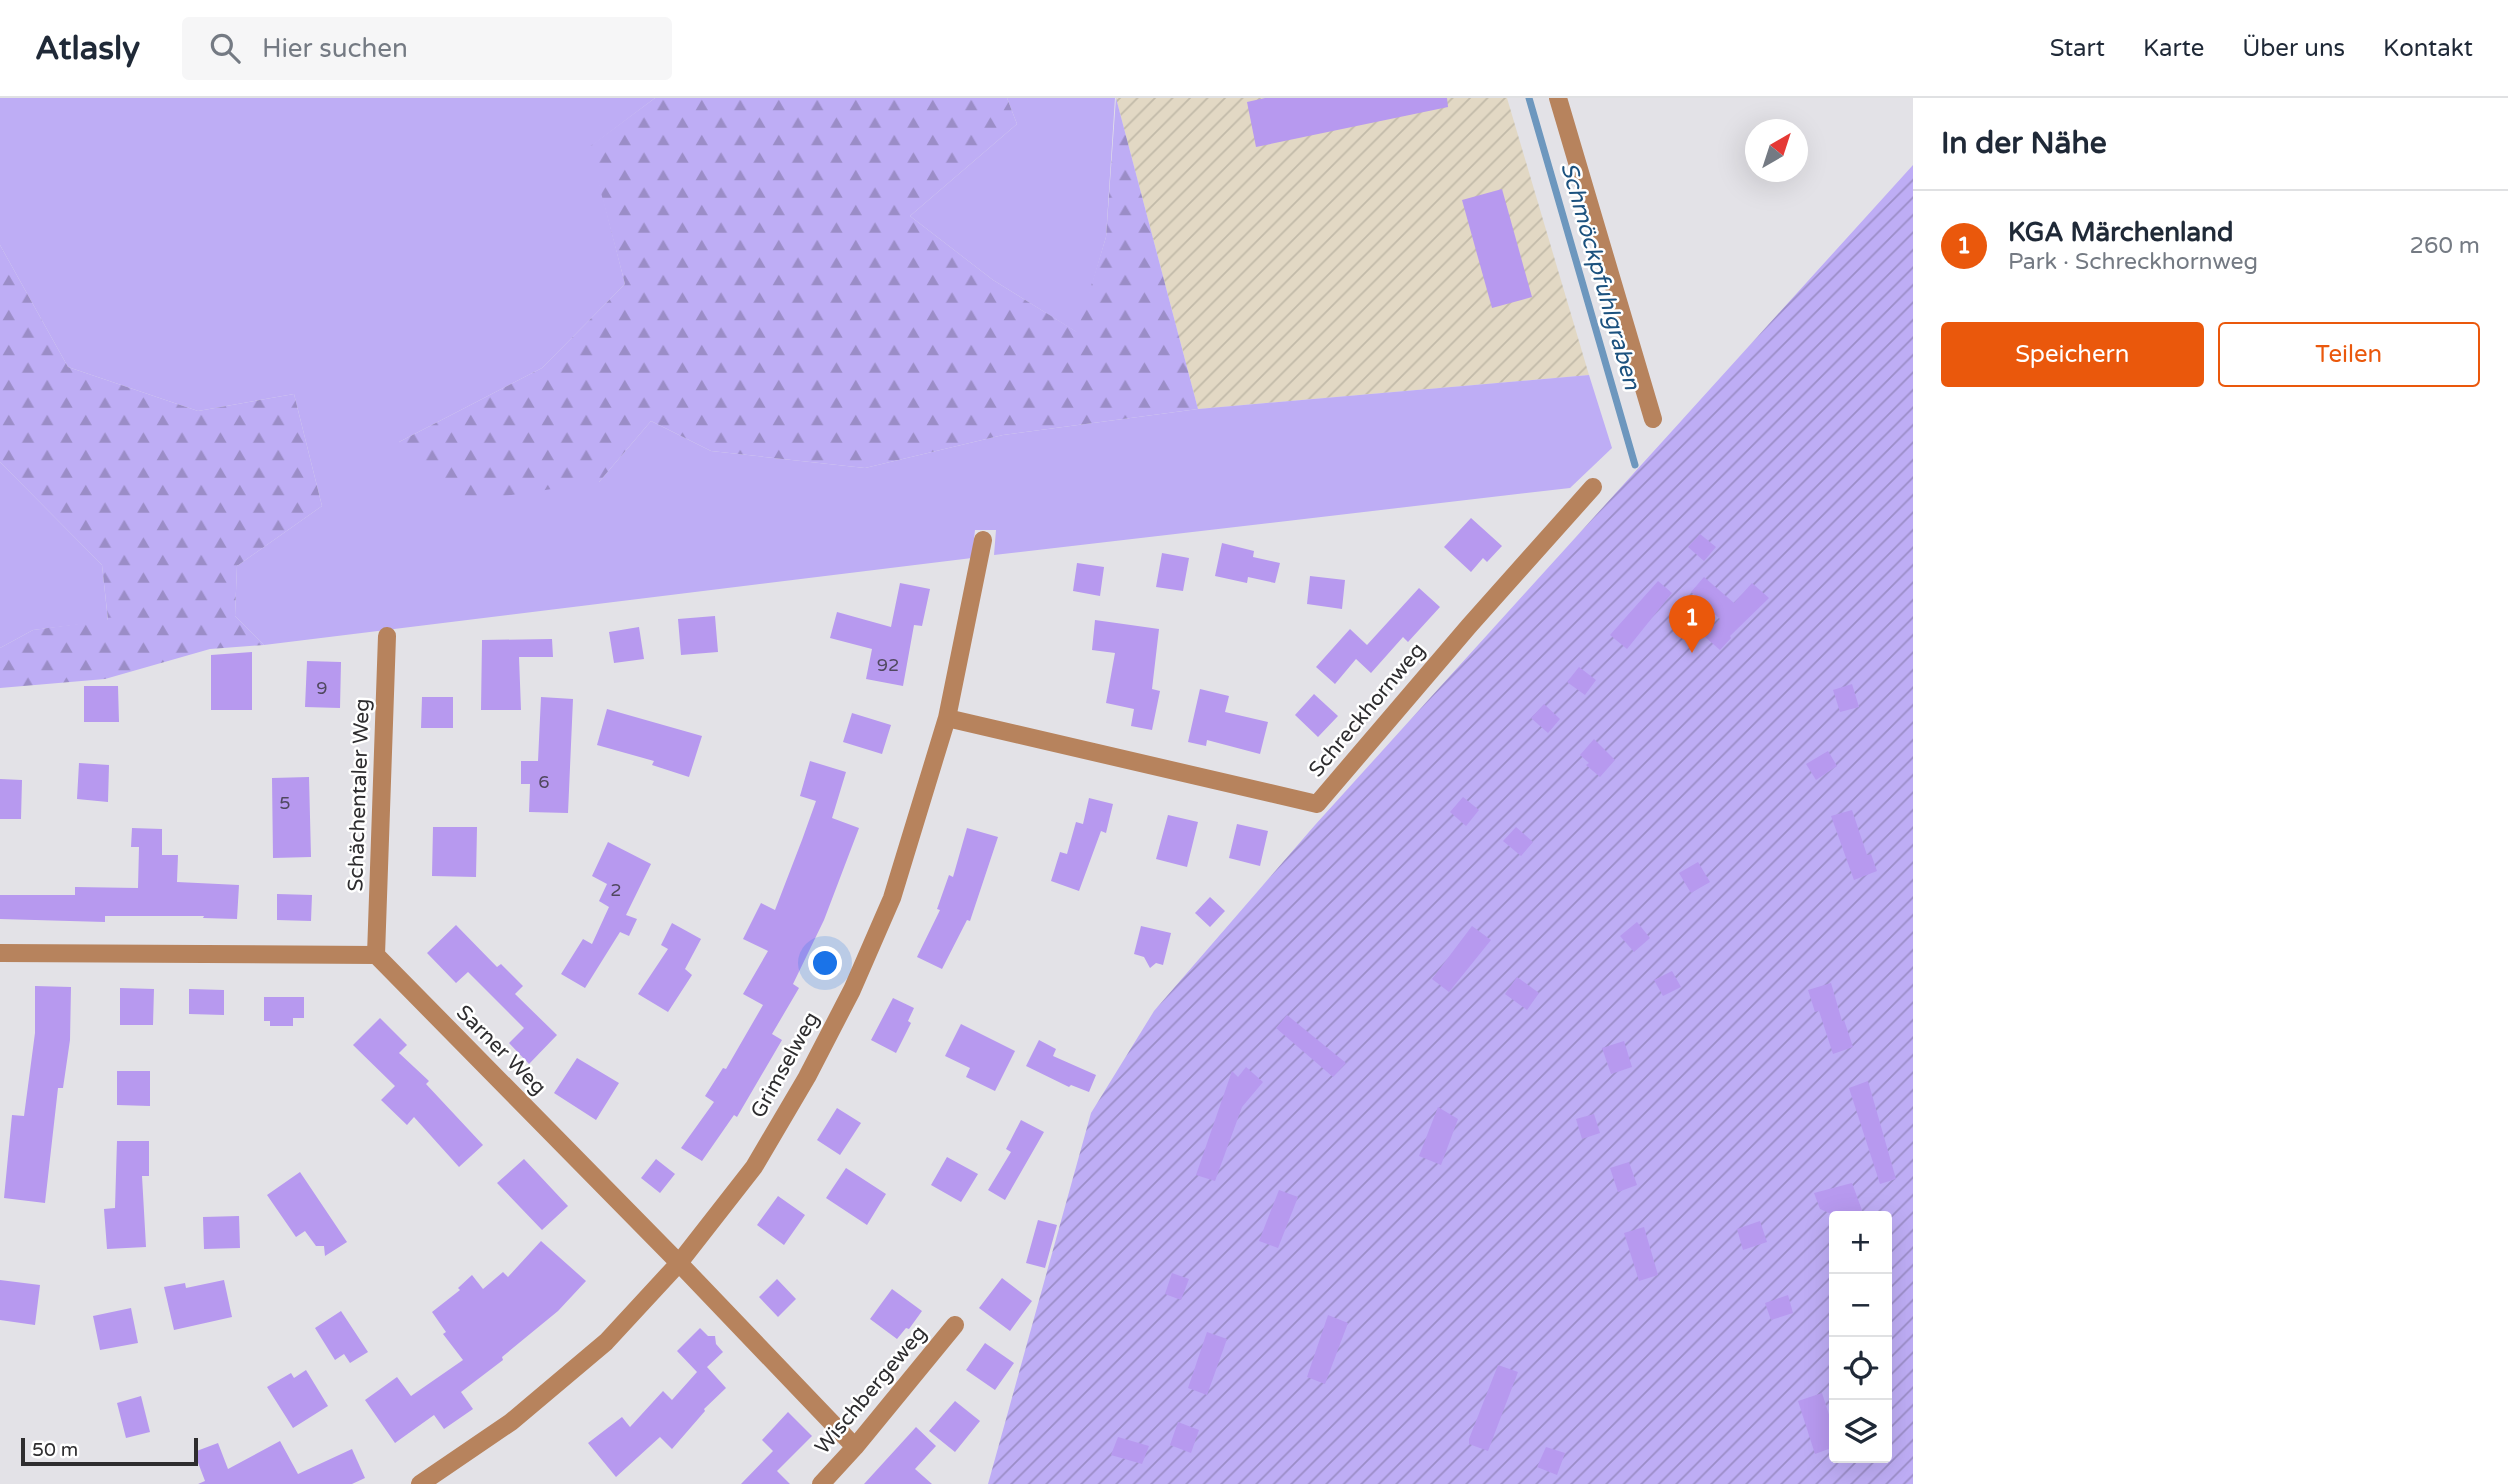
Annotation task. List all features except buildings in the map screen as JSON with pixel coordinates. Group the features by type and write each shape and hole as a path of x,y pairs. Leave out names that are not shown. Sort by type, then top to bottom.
{"street":[{"path":"1558,98 1653,419"},
{"name":"Schreckhornweg","path":"947,718 1317,804 1469,626 1593,487"},
{"name":"Grimselweg","path":"420,1484 511,1422 607,1342 679,1263 754,1167 807,1077 852,990 892,898 947,718 983,540"},
{"name":"Schächentaler Weg","path":"376,955 387,636"},
{"path":"0,953 376,955"},
{"name":"Sarner Weg","path":"376,955 679,1263 855,1447"},
{"name":"Wischbergeweg","path":"821,1484 855,1447 955,1325"}],"shaded area":[{"path":"1116,98 1507,98 1589,375 1198,409"}],"green space":[{"path":"0,98 655,98 590,147 625,284 542,368 399,442 599,482 651,421 711,451 865,468 1003,435 1198,409 1589,375 1612,448 1570,488 994,555 996,530 975,530 972,558 264,645 235,616 237,566 322,506 294,394 198,411 68,367 0,245"},
{"path":"655,98 1007,98 1017,124 910,216 993,280 1077,332 1106,237 1116,98 1198,409 1003,435 865,468 711,451 651,421 599,482 458,503 399,442 542,368 625,284 589,147"},
{"path":"1007,98 1115,98 1106,237 1078,333 993,280 910,216 1017,124"},
{"path":"1913,165 1913,1484 988,1484 1091,1113 1154,1011 1315,825"},
{"path":"0,245 68,367 198,411 294,394 322,506 237,566 235,616 264,645 210,649 105,679 0,688 0,648 33,630 108,620 102,565 0,462"},
{"path":"0,462 102,565 108,621 33,630 0,648"}],"waterway":[{"name":"Schmöckpfuhlgraben","path":"1529,98 1635,465"}],"place":[{"name":"KGA Märchenland","path":"1692,653"}]}
